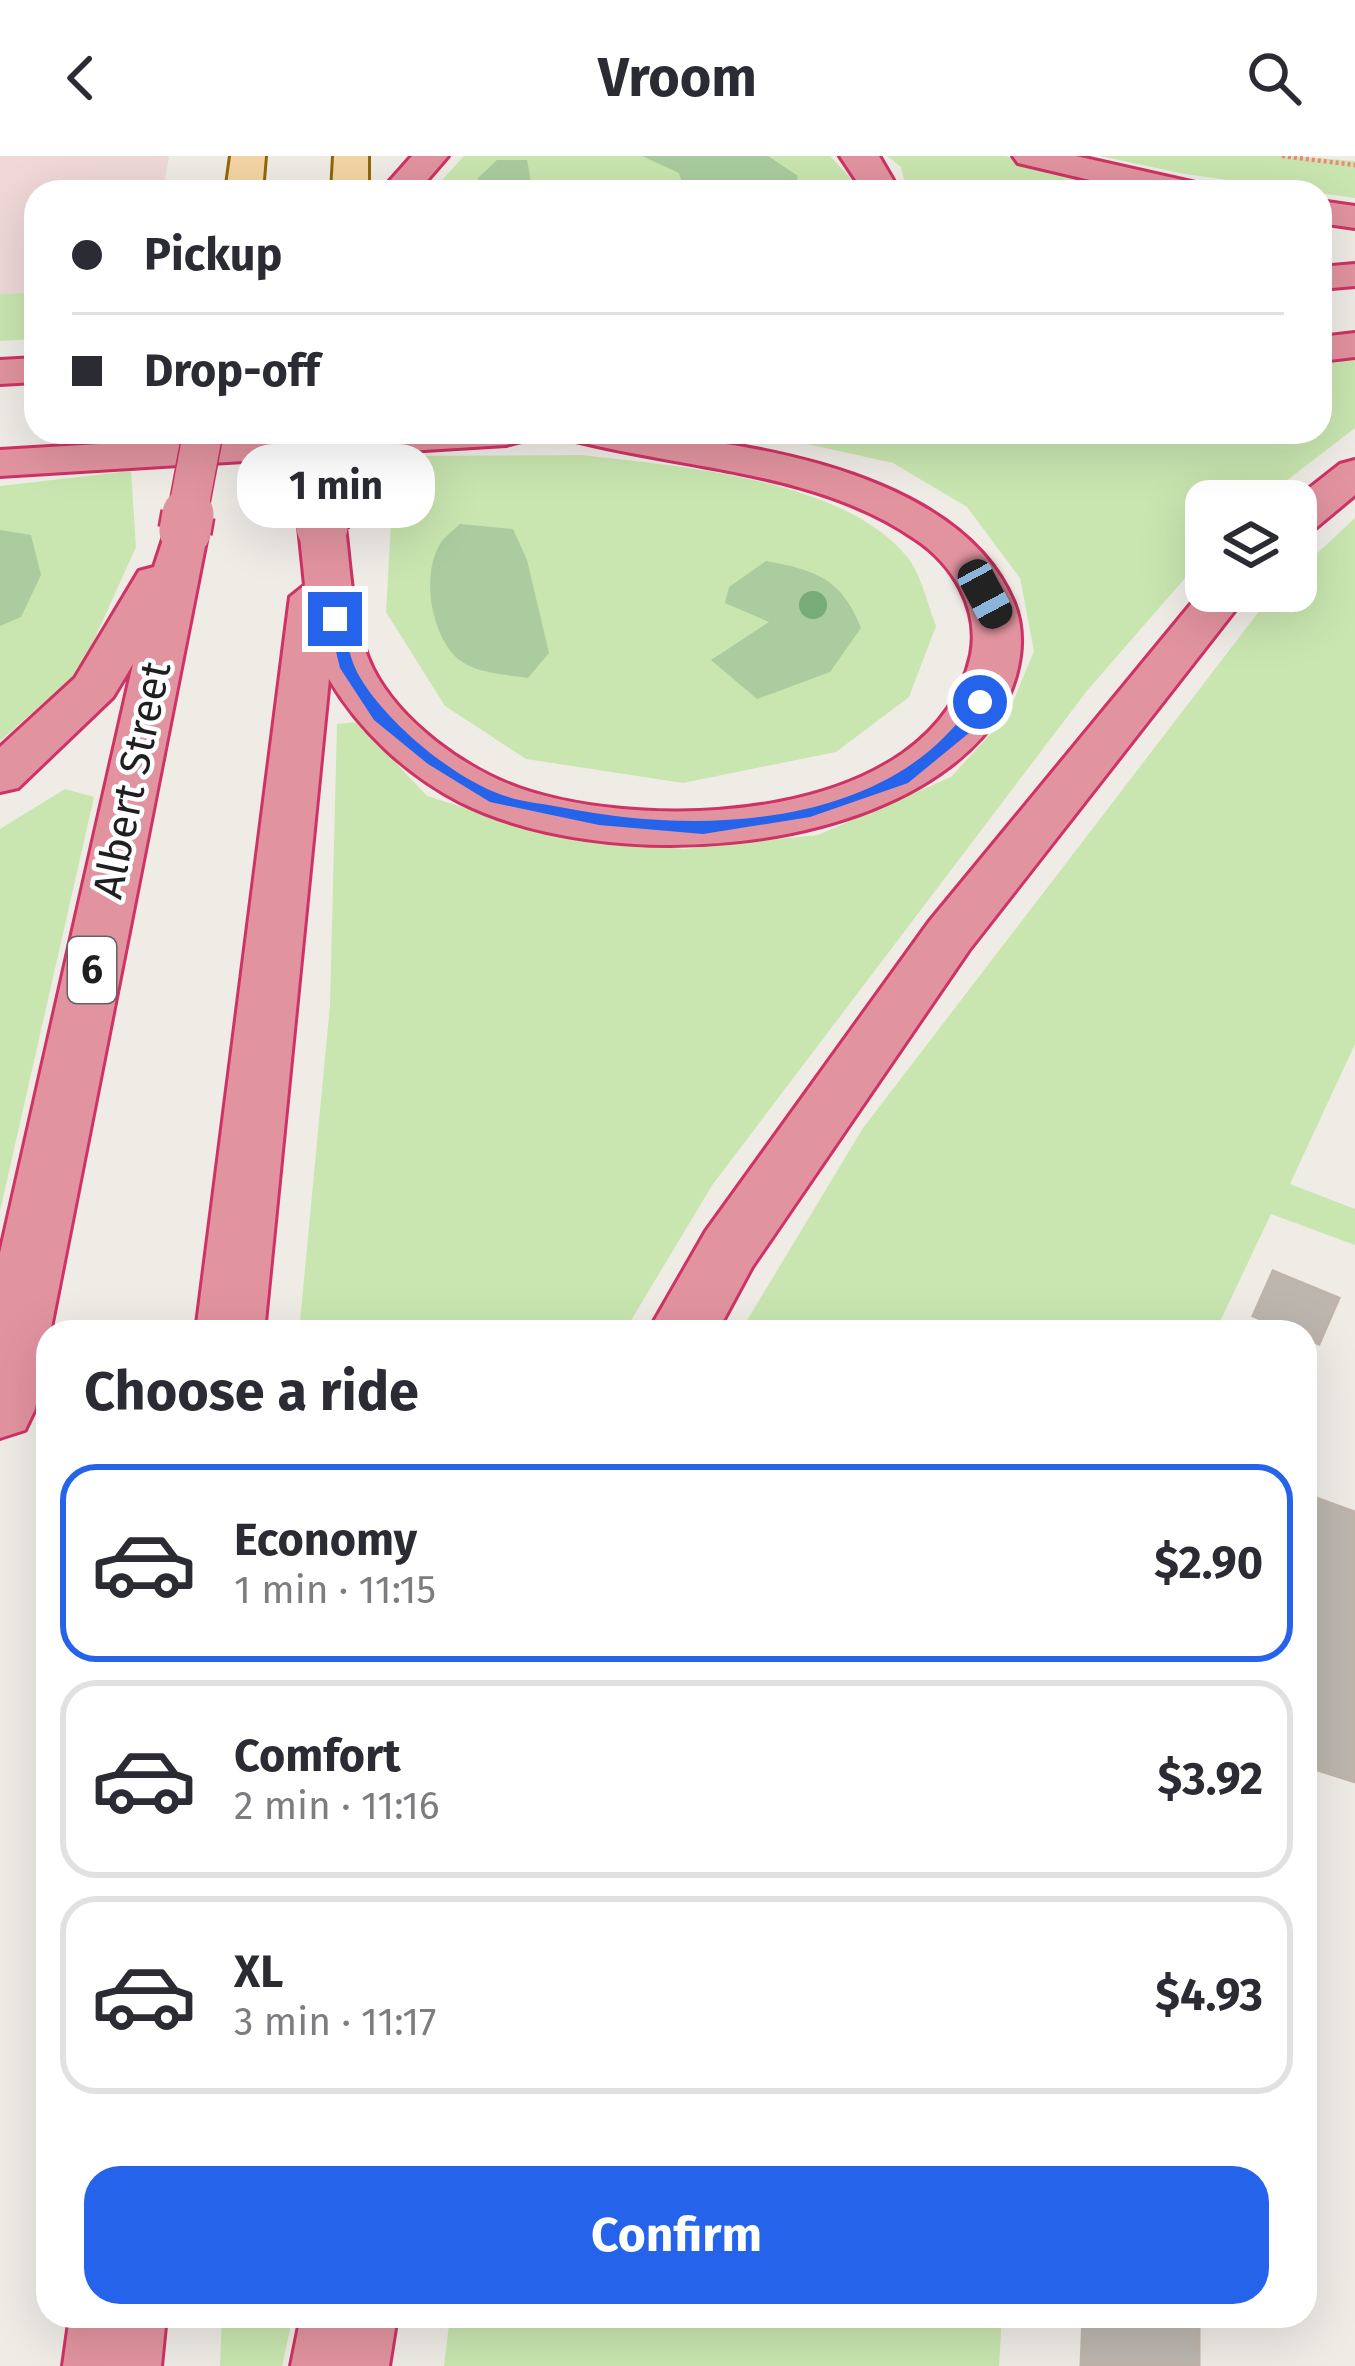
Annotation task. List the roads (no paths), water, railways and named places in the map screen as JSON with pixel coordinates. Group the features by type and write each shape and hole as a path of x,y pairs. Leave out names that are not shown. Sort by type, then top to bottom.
{"highway":[{"path":"409,180 431,156"},
{"path":"857,156 875,180"},
{"path":"1030,156 1134,180"},
{"name":"Albert Street","path":"0,1409 201,444"},
{"path":"0,463 310,444"},
{"path":"231,1320 331,444"},
{"path":"322,527 335,619 348,668 379,717 434,761 496,799 599,820 703,829 804,814 902,779 964,730 997,674 998,619 972,570 933,530 869,494 649,444"},
{"path":"1317,504 1355,473"},
{"path":"0,776 95,686 185,531"},
{"path":"689,1320 729,1249 949,936 1210,612"},
{"path":"112,2366 117,2328"},
{"path":"340,2366 348,2328"}]}
